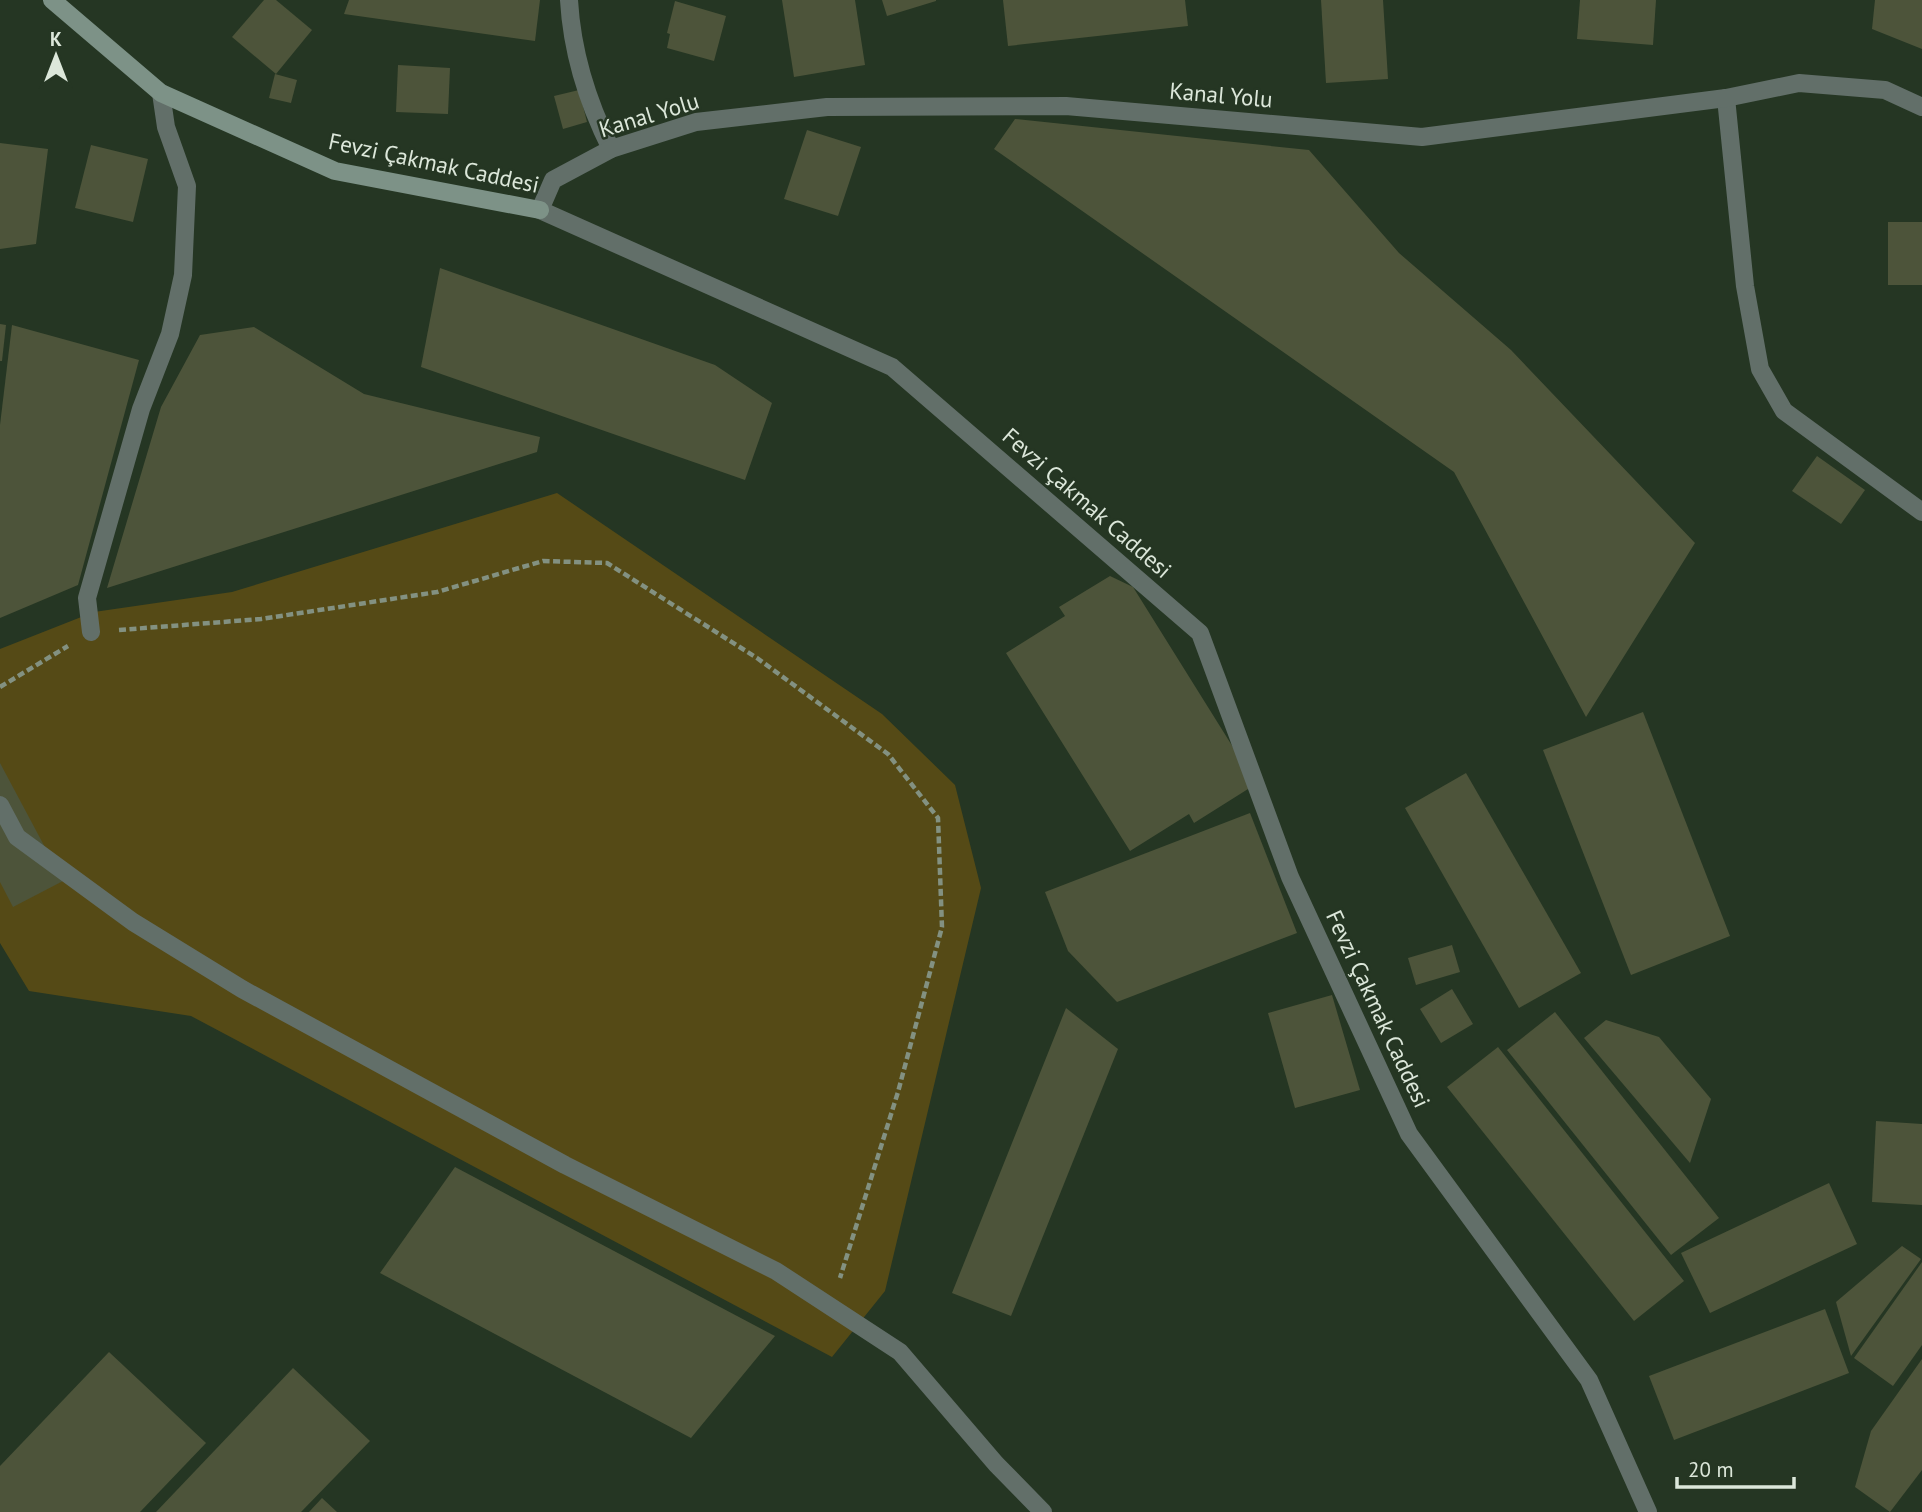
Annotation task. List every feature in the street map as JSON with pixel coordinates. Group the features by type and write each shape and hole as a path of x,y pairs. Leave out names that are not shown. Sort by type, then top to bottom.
{"street":[{"name":"Fevzi Çakmak Caddesi","path":"52,0 161,93 335,171 540,210 892,367 1200,633 1290,877 1409,1134 1588,1380 1648,1512"},
{"path":"569,0 576,57 585,89 611,149"},
{"name":"Kanal Yolu","path":"540,210 553,180 611,149 696,122 827,107 1066,106 1423,137 1726,98 1799,83 1885,90 1922,107"},
{"path":"91,632 87,598 141,409 170,334 183,275 187,186 166,127 161,93"},
{"path":"1726,98 1745,286 1760,369 1784,411 1922,512"},
{"path":"0,805 17,838 133,922 242,989 565,1165 776,1271 900,1352 996,1464 1043,1512"}],"path":[{"path":"0,687 91,632 261,619 437,592 543,561 607,563 757,658 888,754 938,818 942,927 890,1119 858,1226 830,1306"}],"shaded area":[{"path":"557,493 882,714 955,785 981,888 885,1291 832,1357 191,1016 29,991 0,943 0,649 94,612 232,592"}],"building":[{"path":"264,0 276,0 312,30 276,74 232,37"},
{"path":"349,0 540,0 535,41 344,14"},
{"path":"782,0 855,0 865,65 794,77"},
{"path":"882,0 936,0 936,1 887,16"},
{"path":"1003,0 1185,0 1188,26 1008,46"},
{"path":"1321,0 1383,0 1388,79 1326,83"},
{"path":"1580,0 1656,0 1653,45 1577,39"},
{"path":"1875,0 1922,0 1922,49 1872,29"},
{"path":"675,1 726,16 714,61 667,48 670,34 667,33"},
{"path":"398,65 450,68 448,114 396,112"},
{"path":"275,74 297,80 291,103 269,98"},
{"path":"579,90 587,122 563,129 554,96"},
{"path":"1015,119 1309,150 1399,253 1511,350 1695,543 1586,717 1454,472 994,149"},
{"path":"807,130 861,147 838,216 784,199"},
{"path":"0,143 48,149 36,244 0,249"},
{"path":"91,145 148,159 133,222 75,208"},
{"path":"1888,222 1922,222 1922,285 1888,285"},
{"path":"440,268 715,365 772,403 745,480 421,367"},
{"path":"0,324 6,325 2,361 0,361"},
{"path":"12,325 139,360 78,585 0,618 0,425"},
{"path":"254,327 364,394 540,437 537,452 107,588 161,407 200,335"},
{"path":"1817,456 1865,490 1841,524 1792,491"},
{"path":"1110,576 1133,587 1256,784 1194,823 1189,814 1130,851 1006,653 1065,616 1059,607"},
{"path":"1643,712 1730,936 1631,975 1543,750"},
{"path":"0,763 63,881 13,907 0,882"},
{"path":"1466,773 1581,973 1519,1008 1405,808"},
{"path":"1250,813 1297,933 1117,1002 1068,951 1045,892"},
{"path":"1452,945 1460,972 1416,985 1408,958"},
{"path":"1452,989 1473,1024 1441,1043 1420,1009"},
{"path":"1332,995 1360,1090 1295,1108 1268,1013"},
{"path":"1066,1008 1118,1049 1011,1316 952,1293"},
{"path":"1555,1012 1719,1218 1671,1255 1507,1050"},
{"path":"1606,1020 1659,1037 1711,1099 1690,1163 1584,1038"},
{"path":"1498,1047 1684,1281 1634,1321 1447,1087"},
{"path":"1876,1121 1922,1124 1922,1205 1872,1202"},
{"path":"455,1167 775,1336 691,1438 380,1273"},
{"path":"1829,1183 1857,1244 1710,1313 1681,1253"},
{"path":"1902,1246 1921,1259 1851,1356 1836,1302"},
{"path":"1922,1262 1922,1345 1893,1386 1854,1358"},
{"path":"1825,1309 1849,1373 1674,1440 1649,1376"},
{"path":"109,1352 206,1443 140,1512 0,1512 0,1466"},
{"path":"1922,1359 1922,1470 1890,1512 1855,1487 1871,1431"},
{"path":"293,1368 370,1441 301,1512 156,1512"},
{"path":"322,1498 337,1512 309,1512"}]}
